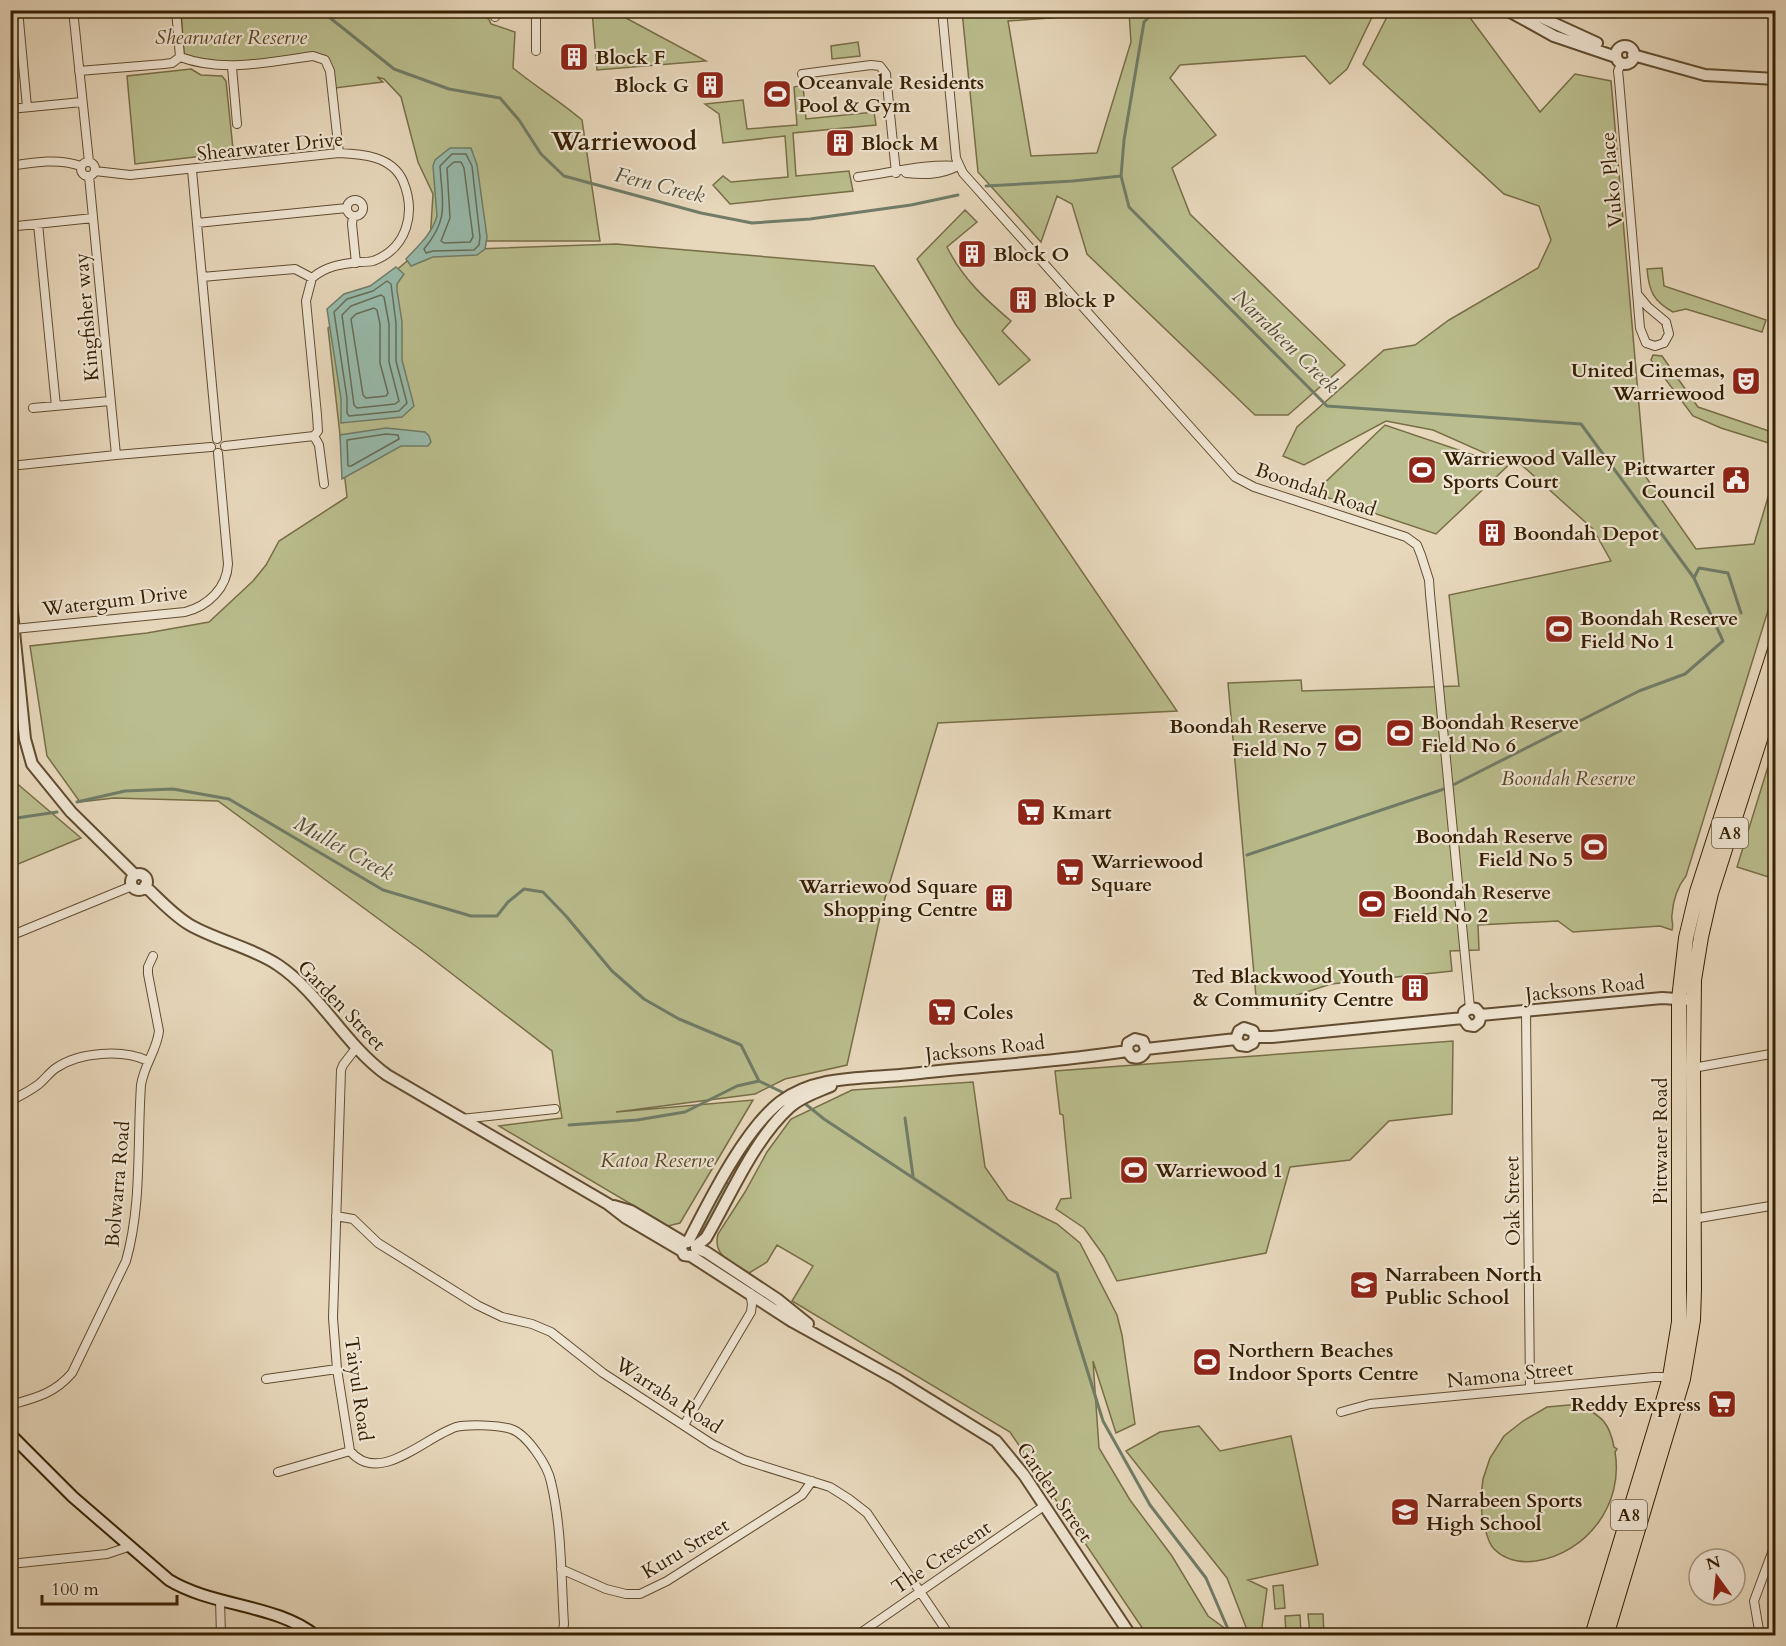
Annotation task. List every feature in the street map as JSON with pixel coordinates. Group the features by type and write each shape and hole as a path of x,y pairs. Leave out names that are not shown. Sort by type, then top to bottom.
{"highway":[{"name":"Pittwater Road","path":"1592,1635 1677,1378 1686,938 1697,892 1776,647"},
{"name":"Pittwater Road","path":"1606,1635 1693,1320 1693,1068 1686,999 1711,893 1776,689"}],"street":[{"path":"18,10 27,107"},
{"path":"10,166 64,161 85,164 94,165 92,173 82,173 85,164 82,102 73,10"},
{"path":"176,10 180,57"},
{"path":"536,10 536,51"},
{"path":"858,177 932,166 958,166 942,10"},
{"path":"1507,10 1560,38 1618,57"},
{"path":"1525,10 1618,57"},
{"path":"1618,57 1620,48 1627,47 1633,55 1704,75 1776,79"},
{"path":"180,57 196,63 232,67 314,56 325,60 330,71 339,153"},
{"path":"79,71 172,63 180,57"},
{"name":"Vuko Place","path":"1618,57 1638,295 1637,308 1643,339 1651,345 1664,343 1669,334 1666,322 1648,308 1638,295"},
{"path":"802,74 871,65 880,66 886,74 896,173"},
{"path":"232,67 237,124"},
{"path":"10,109 82,102"},
{"name":"Shearwater Drive","path":"92,173 130,175 192,170 339,153 365,154 380,159 395,168 402,177 410,198 406,230 398,244 372,261 325,268 312,278"},
{"name":"Boondah Road","path":"958,166 1235,477 1254,487 1406,537 1417,545 1429,580 1470,1008"},
{"path":"192,170 217,439"},
{"name":"Kingfisher way","path":"92,173 93,218 116,454"},
{"path":"346,208 348,203 354,200 362,203 362,212 353,216"},
{"path":"197,223 346,208"},
{"path":"346,208 353,216"},
{"path":"353,216 356,263"},
{"path":"17,226 93,218"},
{"path":"38,224 56,406"},
{"path":"202,277 295,269 312,278 306,301 318,431 314,436 225,446"},
{"path":"33,408 110,401"},
{"path":"314,436 319,445 324,484"},
{"path":"217,439 225,446"},
{"path":"217,439 212,442 213,452 223,451 225,446"},
{"path":"10,467 116,454 211,447"},
{"name":"Watergum Drive","path":"14,628 185,612 196,609 207,601 220,589 227,576 218,453"},
{"path":"10,592 24,739 32,764 70,812 134,880 10,936"},
{"name":"Garden Street","path":"134,880 140,874 145,876 147,881 145,886 173,913 191,925 277,964 307,990 369,1062 387,1075 608,1204 631,1211 777,1299 830,1341"},
{"name":"Bolwarra Road","path":"10,1405 59,1388 72,1373 126,1261 135,1205 141,1085 159,1031 148,974 148,967 153,956"},
{"name":"Jacksons Road","path":"1481,1016 1662,998 1686,999"},
{"path":"1470,1008 1476,1009 1481,1016 1479,1022 1474,1026 1468,1025 1463,1018 1464,1012 1470,1008"},
{"name":"Oak Street","path":"1526,1012 1530,1388"},
{"name":"Jacksons Road","path":"692,1248 712,1196 755,1127 785,1104 809,1090 846,1079 878,1078 1127,1051 1132,1057 1139,1057 1143,1055 1146,1048 1236,1039 1239,1030 1244,1028 1253,1031 1255,1037 1272,1037 1463,1018"},
{"name":"Taiyul Road","path":"356,1048 343,1065 342,1070 333,1318 337,1369 350,1451 357,1460 380,1464 456,1427 478,1425 511,1429 527,1442 543,1462 551,1481 561,1569 564,1624 562,1635"},
{"path":"1693,1068 1776,1053"},
{"path":"10,1101 40,1083 56,1068 73,1060 87,1056 128,1054 148,1061"},
{"name":"Jacksons Road","path":"692,1248 706,1238 785,1104"},
{"path":"461,1119 555,1109"},
{"path":"1680,1220 1776,1205"},
{"name":"Warraba Road","path":"336,1216 353,1219 378,1243 477,1305 502,1317 532,1324 551,1332 603,1373 712,1444 744,1460 830,1487 849,1499 867,1513 950,1635"},
{"name":"Garden Street","path":"692,1248 750,1293 793,1322 896,1379 996,1441 1010,1456 1131,1635"},
{"path":"684,1425 751,1312 750,1293"},
{"path":"751,1312 769,1305"},
{"path":"267,1379 337,1369"},
{"name":"Namona Street","path":"1341,1412 1370,1404 1530,1388 1677,1378"},
{"path":"10,1434 73,1497 169,1580 185,1590 286,1619 316,1635"},
{"path":"278,1472 350,1451"},
{"name":"Kuru Street","path":"561,1569 606,1589 626,1594 640,1594 667,1581 802,1495 812,1481"},
{"name":"The Crescent","path":"856,1635 1044,1506"},
{"path":"1760,1635 1754,1602 1776,1542"},
{"path":"10,1564 107,1554 131,1546"},
{"path":"220,1600 221,1635"}],"green space":[{"name":"Shearwater Reserve","path":"437,10 475,12 488,18 491,24 515,32 513,68 582,120 600,241 430,241 433,194 418,162 401,97 384,79 377,77 383,82 335,88 332,67 313,53 231,63 199,59 184,54 181,11"},
{"path":"1164,10 1174,17 1242,10 1375,11 1347,69 1330,84 1305,56 1180,65 1170,78 1216,135 1172,168 1190,214 1345,365 1288,415 1255,415 1087,254 1072,204 1057,196 1041,242 978,172 962,11","holes":["1129,12 1131,42 1097,153 1031,156 1008,21"]},
{"path":"592,11 613,11 706,61 597,70"},
{"name":"Boondah Reserve","path":"1390,11 1465,11 1540,112 1575,74 1611,81 1644,463 1641,470 1696,549 1754,544 1775,474 1775,588 1686,876 1675,899 1672,930 1660,926 1573,932 1558,921 1478,925 1479,950 1450,951 1452,971 1331,984 1257,1008 1228,683 1301,680 1302,691 1459,686 1449,595 1611,561 1593,529 1515,459 1436,534 1314,493 1385,425 1491,461 1485,453 1433,430 1386,421 1304,465 1283,456 1297,427 1384,350 1415,345 1449,320 1538,268 1551,240 1539,206 1504,194 1363,64"},
{"path":"858,42 860,56 832,59 831,46"},
{"path":"191,69 201,75 222,76 226,81 233,149 229,153 135,164 127,76"},
{"path":"803,85 806,119 874,112 876,125 793,133 796,176 849,171 853,191 730,204 713,185 723,176 731,182 788,177 785,136 723,143 719,114 705,104 743,100 747,129 797,125 794,87"},
{"path":"965,210 977,222 947,247 960,269 975,287 1011,321 1002,331 1030,360 999,385 956,325 917,259"},
{"name":"Katoa Reserve","path":"616,244 874,266 1177,711 938,723 882,908 847,1065 785,1079 755,1094 616,1112 753,1100 680,1223 668,1226 499,1126 562,1118 552,1051 425,953 218,801 114,798 80,802 47,756 30,646 147,633 209,622 253,581 266,565 279,541 347,497 328,328 419,251"},
{"path":"1662,268 1664,286 1766,320 1762,332 1686,309 1673,312 1666,308 1653,295 1647,269"},
{"path":"1653,355 1662,356 1698,407 1775,433 1775,445 1721,428 1693,416 1651,360"},
{"path":"1775,744 1775,879 1737,867"},
{"path":"15,770 14,781 81,838 11,867 10,771"},
{"path":"1453,1041 1452,1114 1389,1121 1350,1160 1290,1167 1266,1253 1117,1281 1104,1256 1084,1228 1056,1209 1061,1199 1071,1198 1063,1115 1060,1114 1055,1071"},
{"path":"973,1082 985,1167 1008,1200 1057,1224 1080,1243 1117,1315 1135,1424 1116,1433 1093,1361 1099,1448 1130,1500 1172,1556 1208,1616 1234,1635 1147,1635 1010,1432 792,1301 813,1266 777,1245 767,1262 749,1273 725,1258 718,1248 718,1234 767,1152 791,1119 852,1090"},
{"path":"725,1182 731,1185 698,1238 695,1236"},
{"path":"1580,1404 1607,1425 1614,1447 1617,1449 1614,1490 1607,1507 1598,1523 1586,1537 1571,1548 1536,1561 1525,1562 1504,1556 1492,1546 1481,1518 1483,1479 1490,1458 1504,1436 1523,1421 1547,1407"},
{"path":"1199,1426 1220,1451 1291,1436 1318,1565 1248,1580 1267,1589 1262,1627 1265,1635 1249,1635 1227,1578 1126,1451 1160,1432"},
{"path":"1283,1585 1285,1608 1275,1609 1273,1586"},
{"path":"1308,1614 1323,1614 1324,1635 1310,1635"},
{"path":"1300,1615 1301,1635 1286,1635 1285,1616"}],"water":[{"path":"450,148 471,148 477,165 487,237 485,249 477,255 433,257 411,266 406,259 428,234 437,216 433,166 435,160"},
{"path":"396,267 404,274 397,284 402,322 402,360 414,406 402,417 341,423 341,399 327,309 344,294 370,286"},
{"path":"386,428 425,432 431,442 428,446 401,446 342,479 340,435"}],"waterway":[{"name":"Fern Creek","path":"306,10 329,17 394,69 449,89 500,98 519,120 541,154 564,176 701,213 752,223 810,219 911,205 958,195"},
{"name":"Narrabeen Creek","path":"1156,10 1144,22 1124,140 1121,176 1129,207 1327,406 1581,424 1694,578 1723,641 1685,674 1639,691 1447,788 1247,855"},
{"name":"Fern Creek","path":"986,186 1121,176"},
{"name":"Narrabeen Creek","path":"1694,578 1699,568 1728,573 1741,613"},
{"name":"Mullet Creek","path":"77,802 125,791 173,789 229,799 383,890 471,916 497,916 508,902 524,889 543,892 612,971 644,999 679,1019 741,1045 759,1081 786,1094"},
{"name":"Mullet Creek","path":"10,819 57,812"},
{"path":"569,1125 637,1120 685,1112 737,1086 759,1081"},
{"path":"803,1102 824,1119 1057,1273 1103,1421 1150,1505 1206,1578 1231,1636"},
{"path":"905,1118 913,1176"}],"place":[{"name":"Block F","path":"574,57"},
{"name":"Block G","path":"710,85"},
{"name":"Oceanvale Residents Pool & Gym","path":"777,94"},
{"name":"Block M","path":"840,143"},
{"name":"Block O","path":"972,254"},
{"name":"Block P","path":"1023,300"},
{"name":"United Cinemas, Warriewood","path":"1746,381"},
{"name":"Warriewood Valley Sports Court","path":"1422,470"},
{"name":"Pittwarter Council","path":"1736,480"},
{"name":"Boondah Depot","path":"1492,533"},
{"name":"Boondah Reserve Field No 1","path":"1559,629"},
{"name":"Boondah Reserve Field No 6","path":"1400,733"},
{"name":"Boondah Reserve Field No 7","path":"1348,738"},
{"name":"Kmart","path":"1031,812"},
{"name":"Boondah Reserve Field No 5","path":"1594,847"},
{"name":"Warriewood Square","path":"1070,872"},
{"name":"Warriewood Square Shopping Centre","path":"999,898"},
{"name":"Boondah Reserve Field No 2","path":"1372,904"},
{"name":"Ted Blackwood Youth & Community Centre","path":"1415,988"},
{"name":"Coles","path":"942,1012"},
{"name":"Warriewood 1","path":"1134,1170"},
{"name":"Narrabeen North Public School","path":"1364,1285"},
{"name":"Northern Beaches Indoor Sports Centre","path":"1207,1362"},
{"name":"Reddy Express","path":"1722,1404"},
{"name":"Narrabeen Sports High School","path":"1405,1512"}],"district":[{"name":"Warriewood","path":"624,141"}]}
